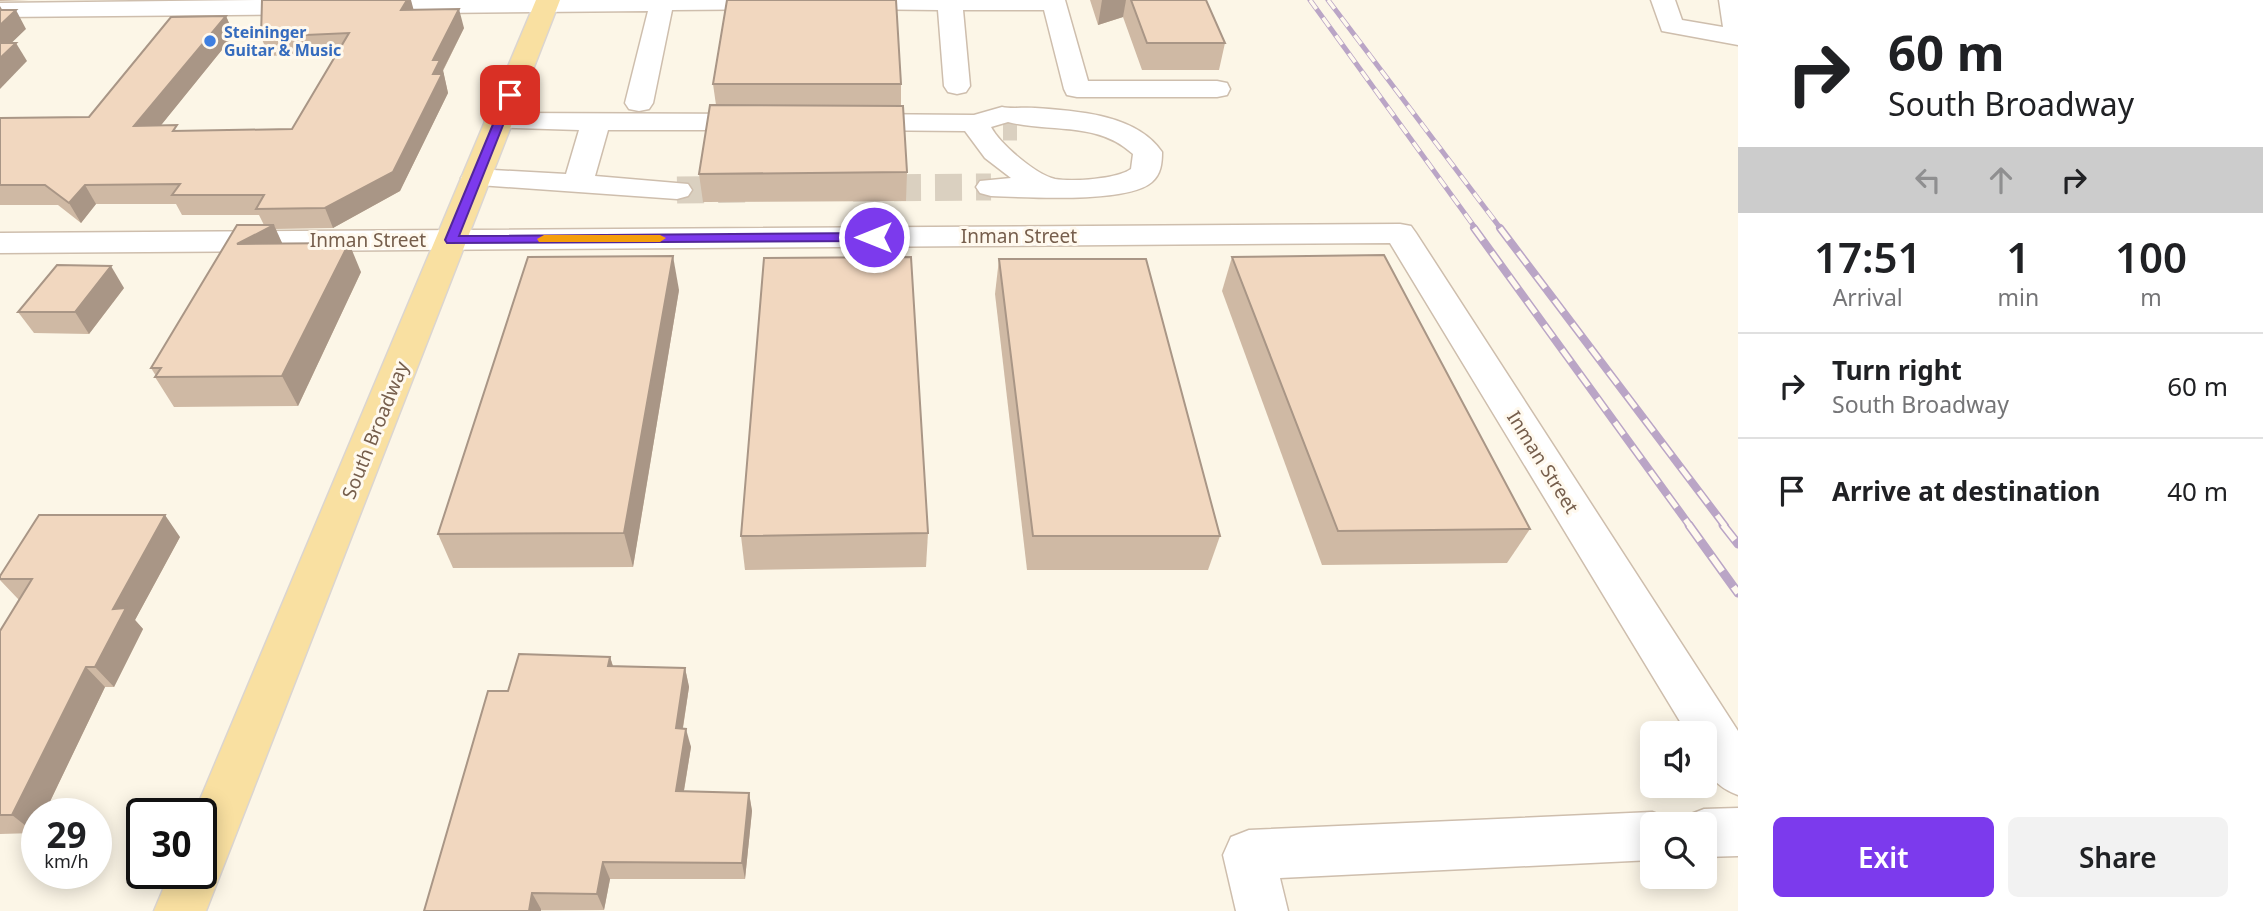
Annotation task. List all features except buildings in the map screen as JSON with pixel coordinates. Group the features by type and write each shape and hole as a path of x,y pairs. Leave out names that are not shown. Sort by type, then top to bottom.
{"main road":[{"name":"South Broadway","path":"217,819 547,2"},
{"path":"180,911 189,889"}],"street":[{"path":"1662,0 1671,26 1738,37 1731,0"},
{"path":"0,10 547,2 1054,1 1076,89 1217,89"},
{"path":"639,103 662,2"},
{"path":"950,3 957,86"},
{"path":"499,121 596,122 638,132 781,128"},
{"path":"828,128 1071,121 1104,125 1136,138 1148,152 1148,166 1140,177 1112,186 991,187"},
{"path":"579,184 596,122"},
{"path":"999,124 1012,167 1044,186"},
{"path":"476,178 677,190"},
{"name":"Inman Street","path":"0,243 1400,233 1738,773"},
{"path":"1717,833 1738,832"},
{"path":"1262,911 1249,855 1640,837"}],"tunnel":[{"path":"1003,127 1017,127"},
{"path":"853,188 991,187"},
{"path":"677,190 754,189"}],"railway":[{"path":"1310,0 1476,229"},
{"path":"1328,0 1501,229"},
{"path":"1474,228 1690,526"},
{"path":"1500,228 1725,526"},
{"path":"1689,525 1738,593"},
{"path":"1723,525 1738,544"}],"slow traffic":[{"path":"544,239 660,238"}],"place":[{"name":"Steininger Guitar & Music","path":"210,41"}],"route":[{"path":"510,95 451,240 874,237"}]}
